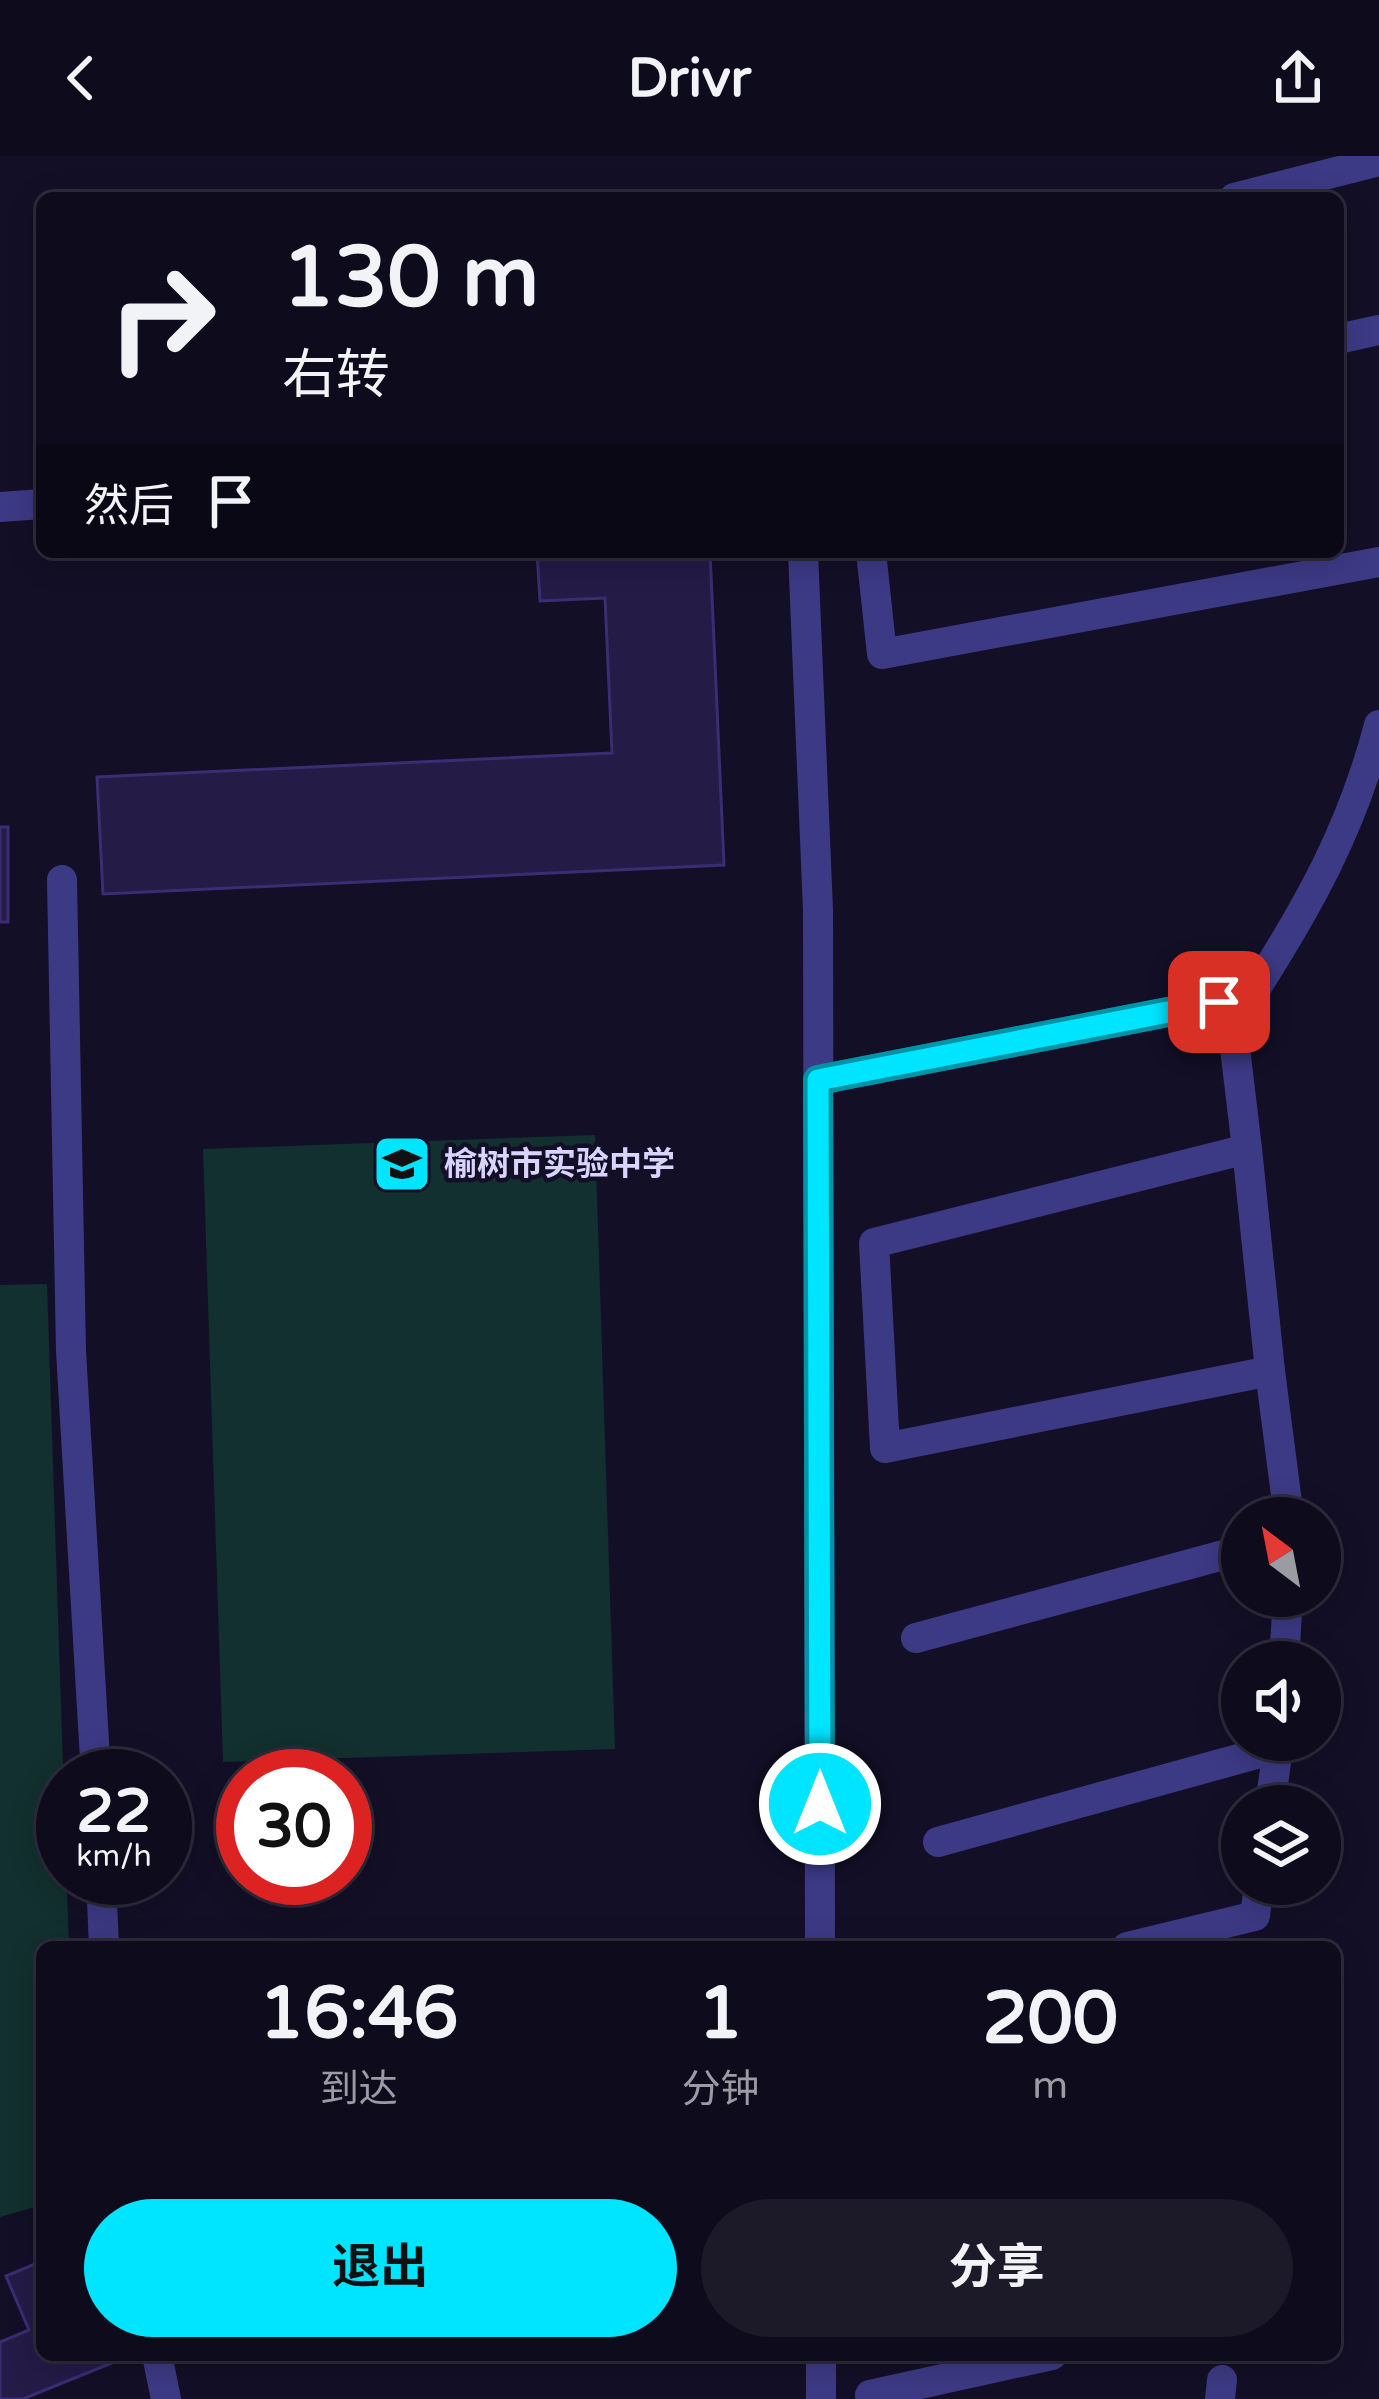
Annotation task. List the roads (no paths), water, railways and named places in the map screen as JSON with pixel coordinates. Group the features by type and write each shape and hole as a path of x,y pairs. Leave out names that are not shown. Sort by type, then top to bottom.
{"street":[{"path":"1258,192 1379,161"},
{"path":"1344,338 1379,330"},
{"path":"0,507 36,504"},
{"path":"803,558 818,910 820,1941"},
{"path":"872,558 881,654 1379,562"},
{"path":"1286,1497 1235,1048 1251,996 1318,890 1363,784 1379,725"},
{"path":"62,880 71,1351 94,1749"},
{"path":"818,1080 1251,996"},
{"path":"1247,1148 874,1243 885,1448 1270,1372"},
{"path":"916,1638 1221,1556"},
{"path":"938,1842 1221,1761"},
{"path":"102,1905 104,1941"},
{"path":"1175,1941 1254,1931"},
{"path":"158,2361 166,2399"},
{"path":"820,2361 820,2399"},
{"path":"870,2395 1025,2361"}],"place":[{"name":"榆树市实验中学","path":"402,1164"}]}
